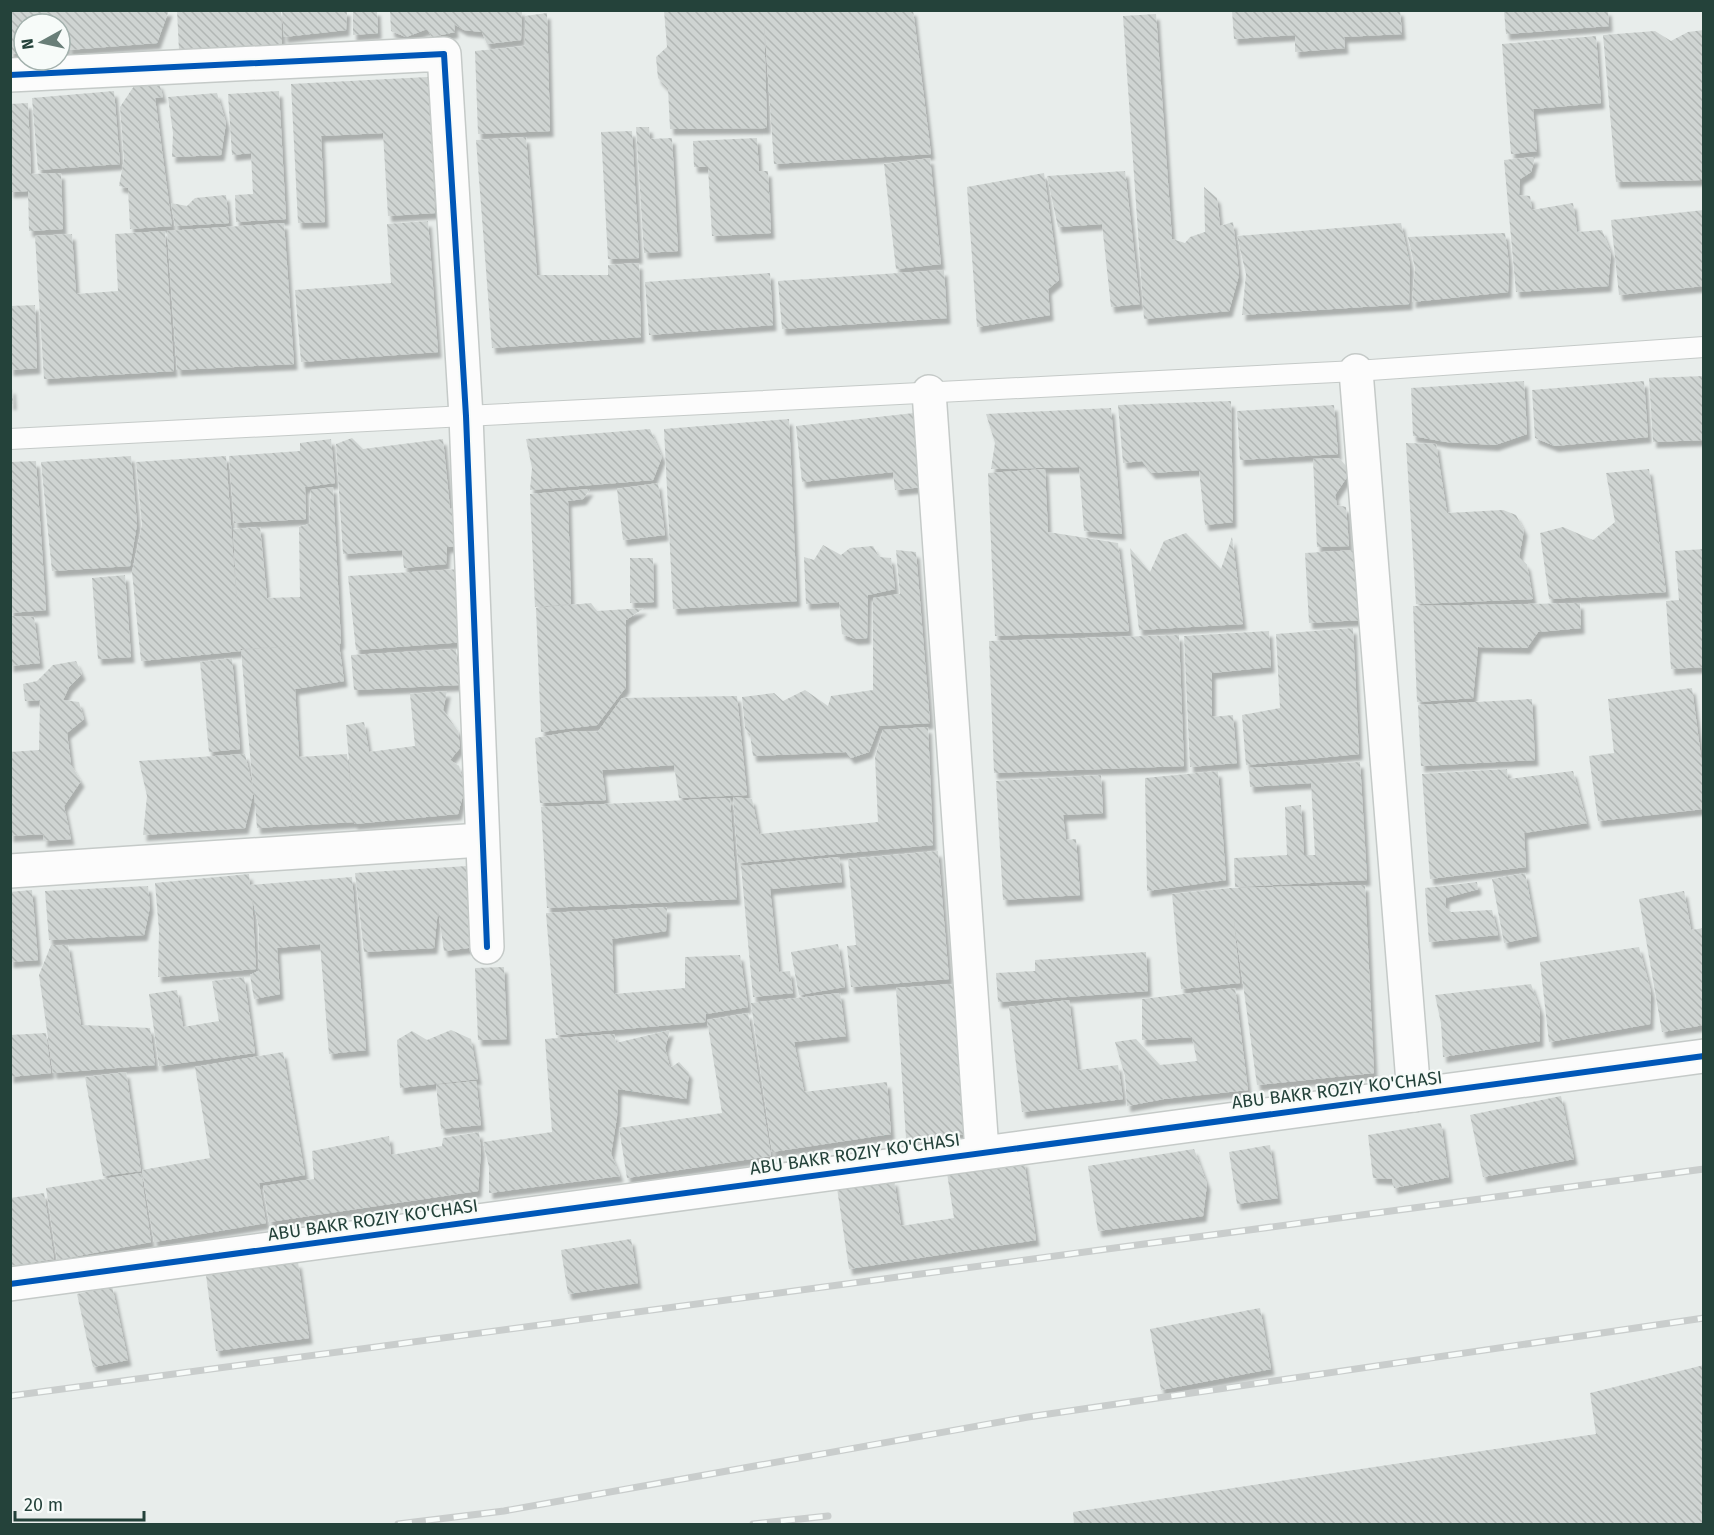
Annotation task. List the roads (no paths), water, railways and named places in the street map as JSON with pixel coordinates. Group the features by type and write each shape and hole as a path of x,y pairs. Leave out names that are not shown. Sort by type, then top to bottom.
{"street":[{"path":"10,75 444,54 466,416 487,947"},
{"path":"1356,371 1414,1095"},
{"path":"929,392 982,1151"},
{"path":"10,871 481,840"},
{"name":"ABU BAKR ROZIY KO'CHASI","path":"10,1284 982,1151 1704,1056"}],"lane":[{"path":"10,439 1356,371 1704,347"}],"railway":[{"path":"10,1396 1704,1169"},
{"path":"398,1524 504,1511 1028,1417 1704,1318"},
{"path":"753,1524 828,1516"}]}
